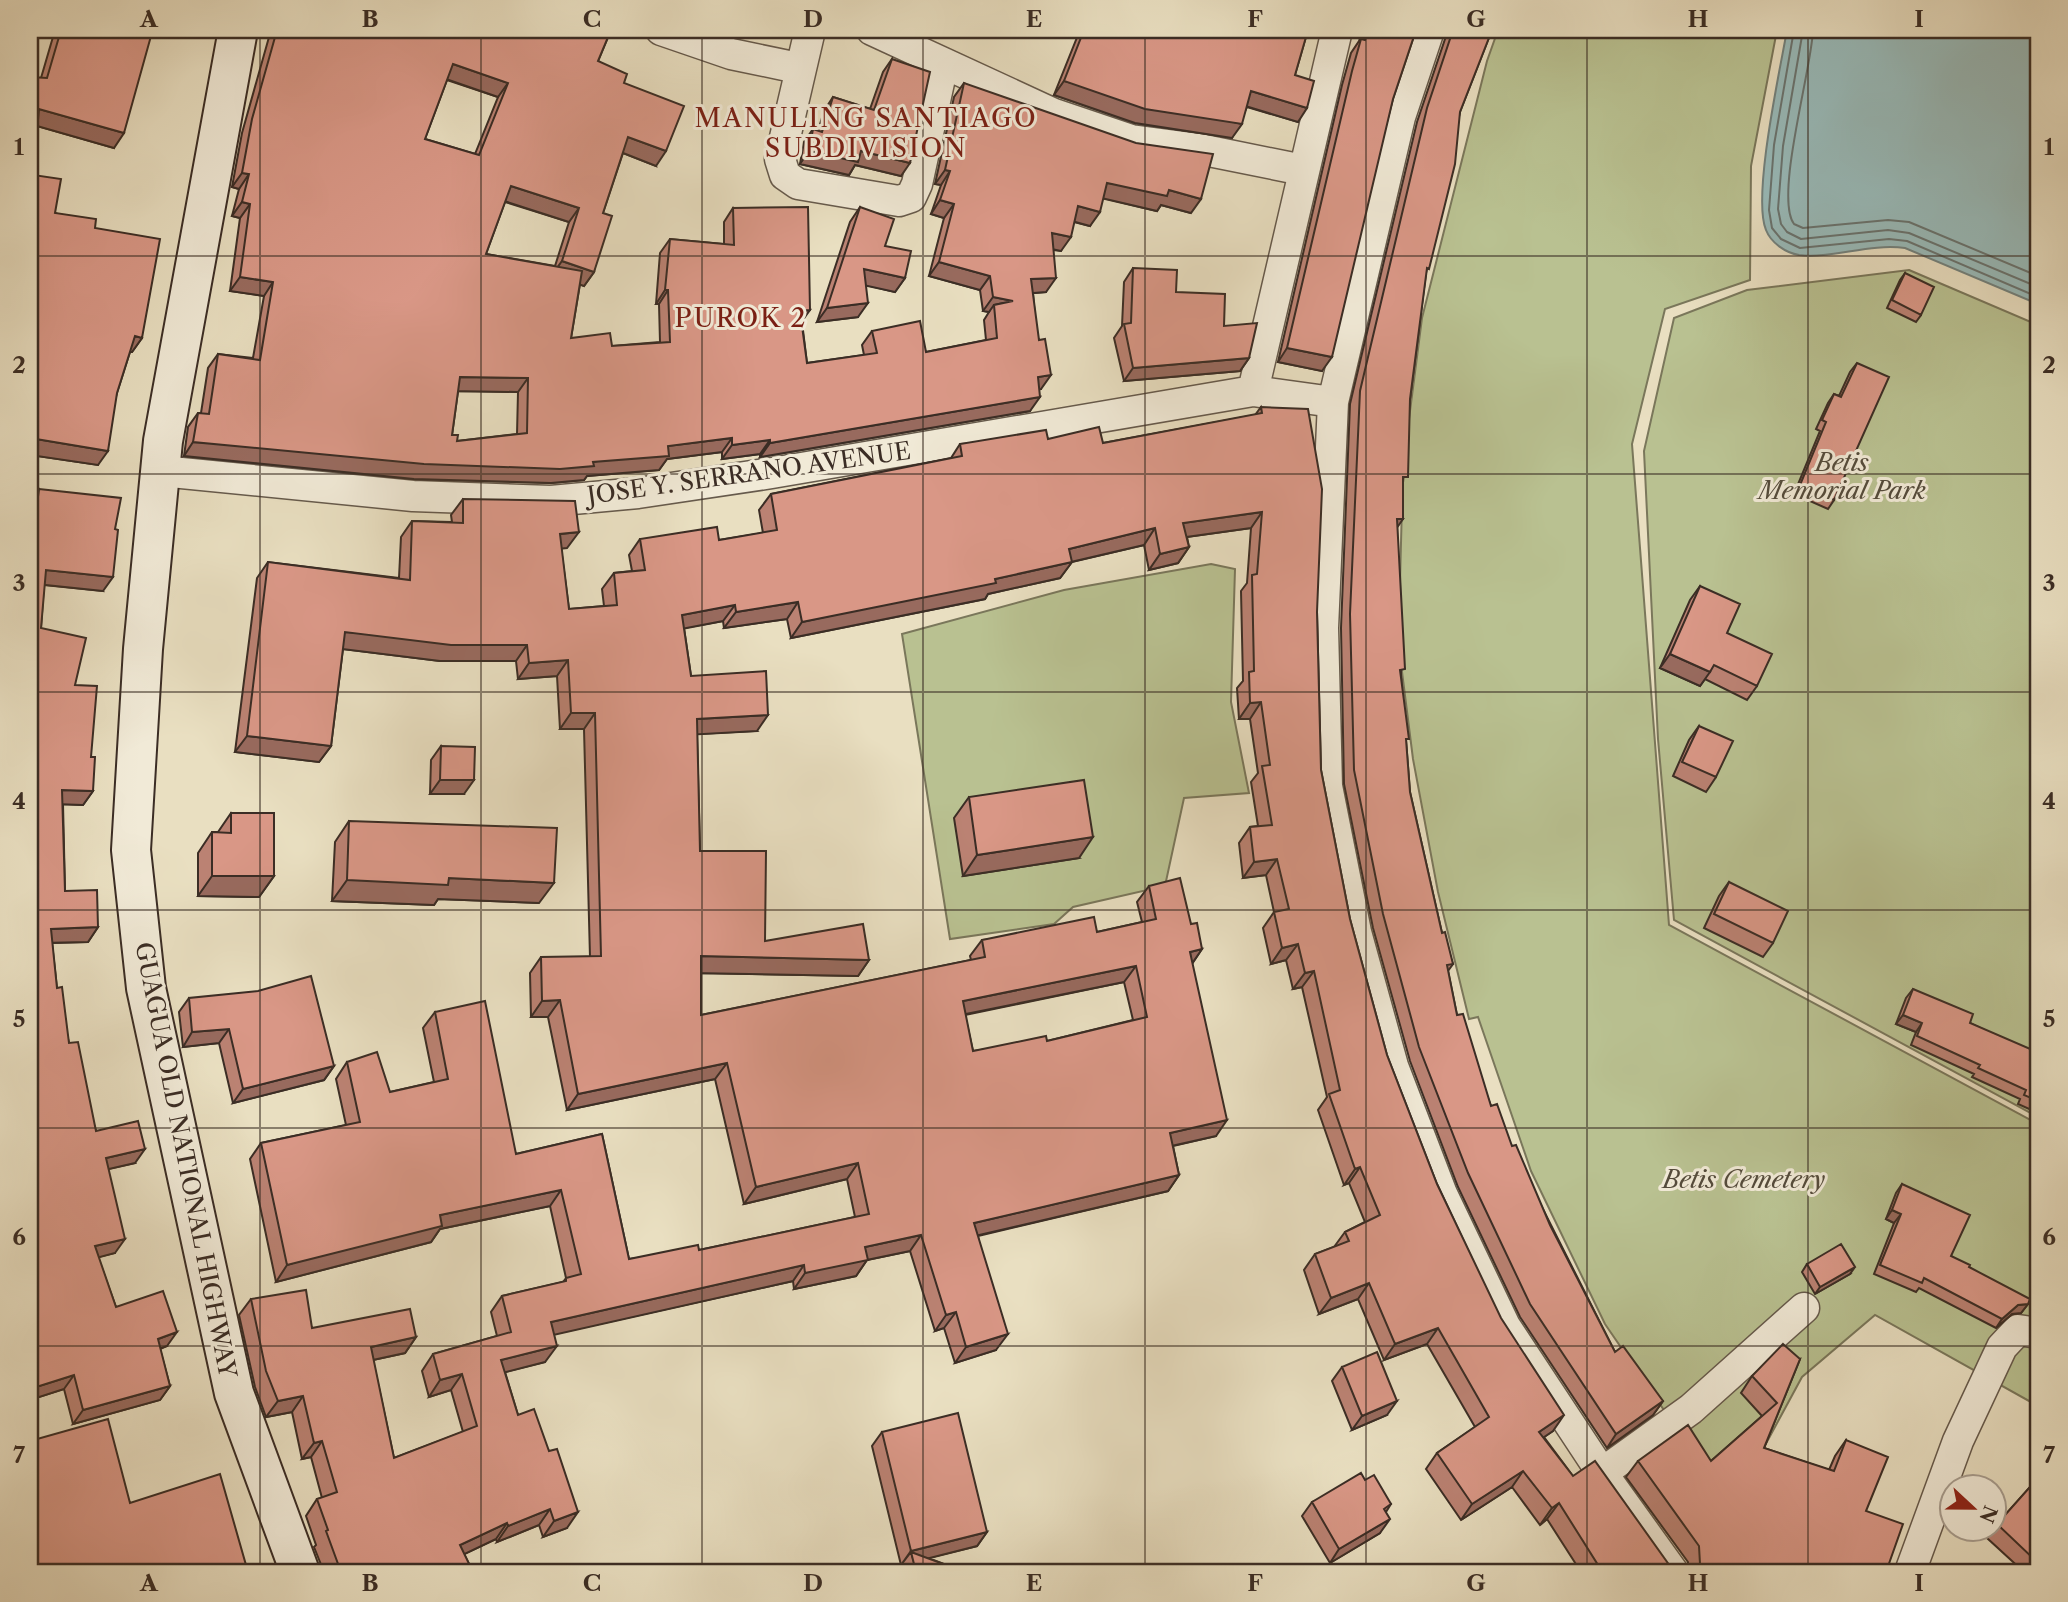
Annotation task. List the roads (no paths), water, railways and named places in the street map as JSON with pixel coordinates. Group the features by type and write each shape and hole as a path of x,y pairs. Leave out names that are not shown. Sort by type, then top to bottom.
{"main road":[{"name":"GUAGUA OLD NATIONAL HIGHWAY","path":"238,30 173,372 143,649 131,850 146,988 234,1393 300,1572"}],"street":[{"path":"661,30 730,54 798,68"},
{"path":"810,30 798,68 780,159 785,175 798,184 899,201 911,197 917,184 943,64"},
{"path":"872,30 1054,114 1131,140 1199,149 1303,170"},
{"path":"1253,391 1337,30"},
{"path":"1429,30 1400,117 1334,402 1323,628 1327,786 1356,932 1394,1066 1442,1194 1505,1326 1602,1474 1673,1572"},
{"name":"JOSE Y. SERRANO AVENUE","path":"161,471 413,496 551,501 638,493 772,473 1253,391 1334,402"},
{"path":"1602,1474 1692,1409 1804,1308"},
{"path":"1910,1572 1958,1441 2001,1347 2018,1330 2038,1333"}],"water":[{"path":"1787,30 2038,30 2038,304 1905,248 1878,248 1811,256 1784,250 1771,239 1763,214 1762,190"}],"district":[{"name":"MANULING SANTIAGO SUBDIVISION","path":"866,133"},
{"name":"PUROK 2","path":"741,318"}],"park label":[{"name":"Betis Memorial Park","path":"1842,476"},
{"name":"Betis Cemetery","path":"1744,1179"}]}
